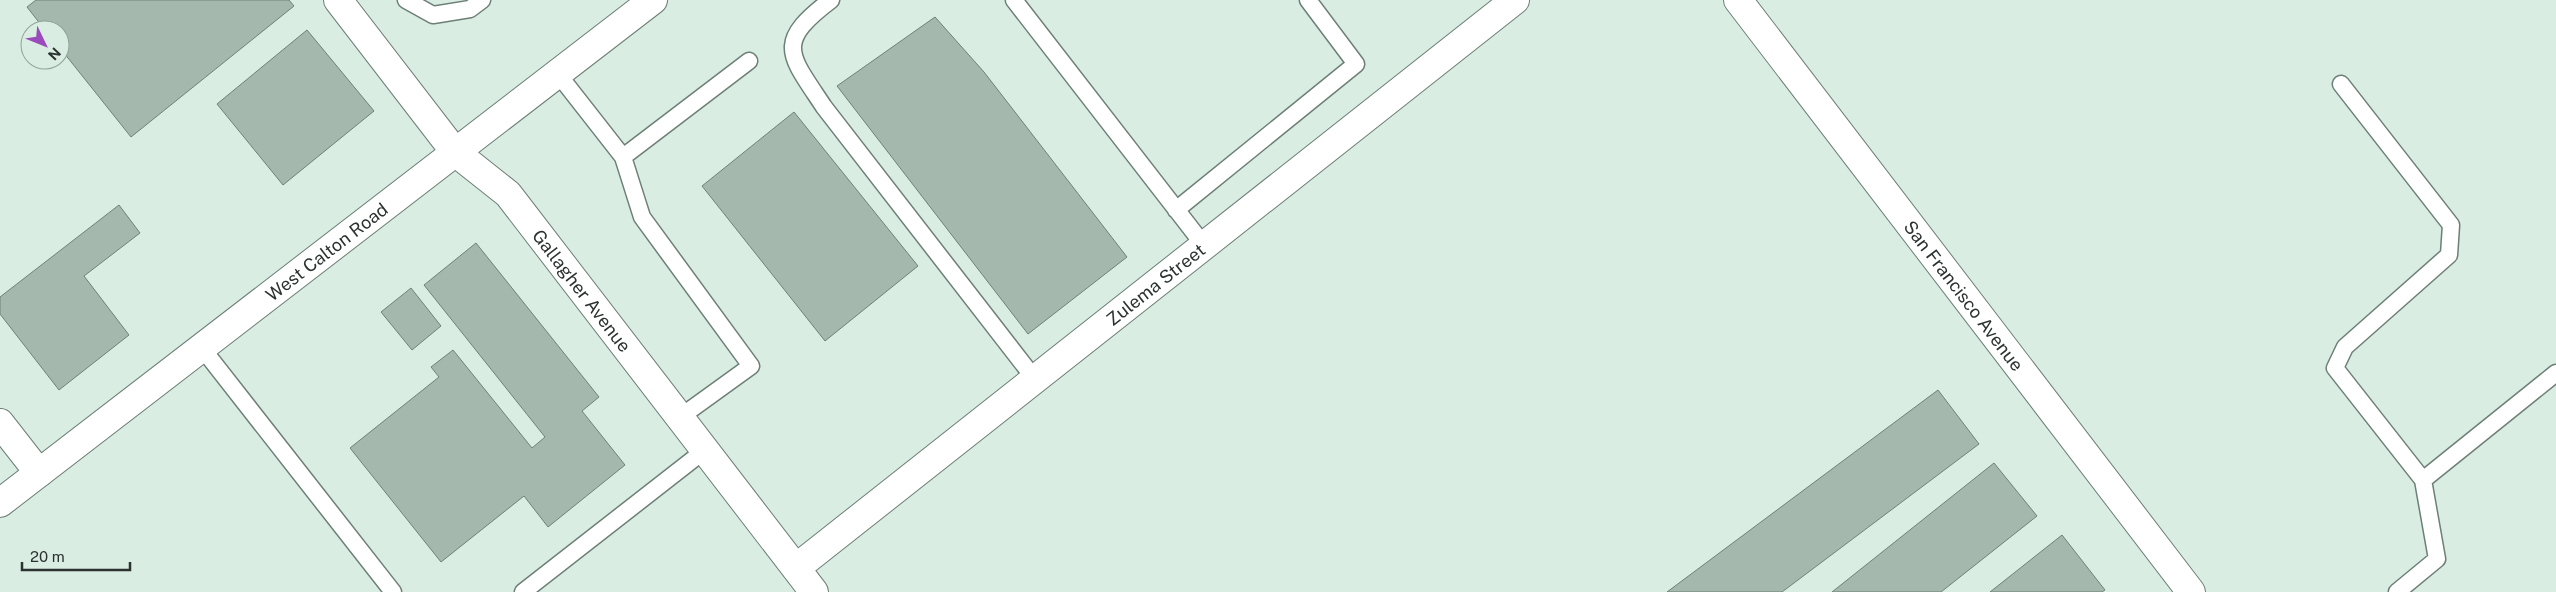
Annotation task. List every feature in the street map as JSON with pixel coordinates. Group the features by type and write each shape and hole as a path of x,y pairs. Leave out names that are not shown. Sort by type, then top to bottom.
{"street":[{"name":"Gallagher Avenue","path":"338,0 455,152 508,194 814,592"},
{"name":"West Calton Road","path":"0,503 653,0"},
{"name":"Zulema Street","path":"796,568 1203,244 1515,0"},
{"name":"San Francisco Avenue","path":"1738,0 2192,592"},
{"path":"0,423 39,473"}],"lane":[{"path":"406,0 433,15 470,9 482,0"},
{"path":"831,0 808,18 797,32 792,43 797,66 824,107 1034,378"},
{"path":"1014,0 1203,244"},
{"path":"1176,210 1356,64 1308,0"},
{"path":"623,157 749,61"},
{"path":"558,74 623,157 642,217 751,366 679,418"},
{"path":"2341,84 2450,225 2449,255 2345,347 2335,368 2423,480 2437,559 2397,592"},
{"path":"202,348 393,592"},
{"path":"2423,480 2556,373"},
{"path":"523,592 705,450"}],"building":[{"path":"36,0 289,0 294,6 131,137 70,61 70,20 37,20 27,7"},
{"path":"935,17 984,72 1127,257 1028,334 837,86"},
{"path":"307,30 374,111 283,185 217,104"},
{"path":"794,112 918,266 825,341 702,186"},
{"path":"119,205 140,233 84,276 129,335 59,390 0,314 0,297"},
{"path":"476,243 599,397 582,411 625,465 548,527 524,496 441,562 350,448 439,377 431,367 453,350 532,448 545,437 424,285"},
{"path":"411,288 441,326 412,350 381,312"},
{"path":"1938,390 1979,444 1782,592 1667,592"},
{"path":"1994,463 2037,516 1941,592 1832,592"},
{"path":"2062,535 2105,590 2102,592 1990,592"}]}
